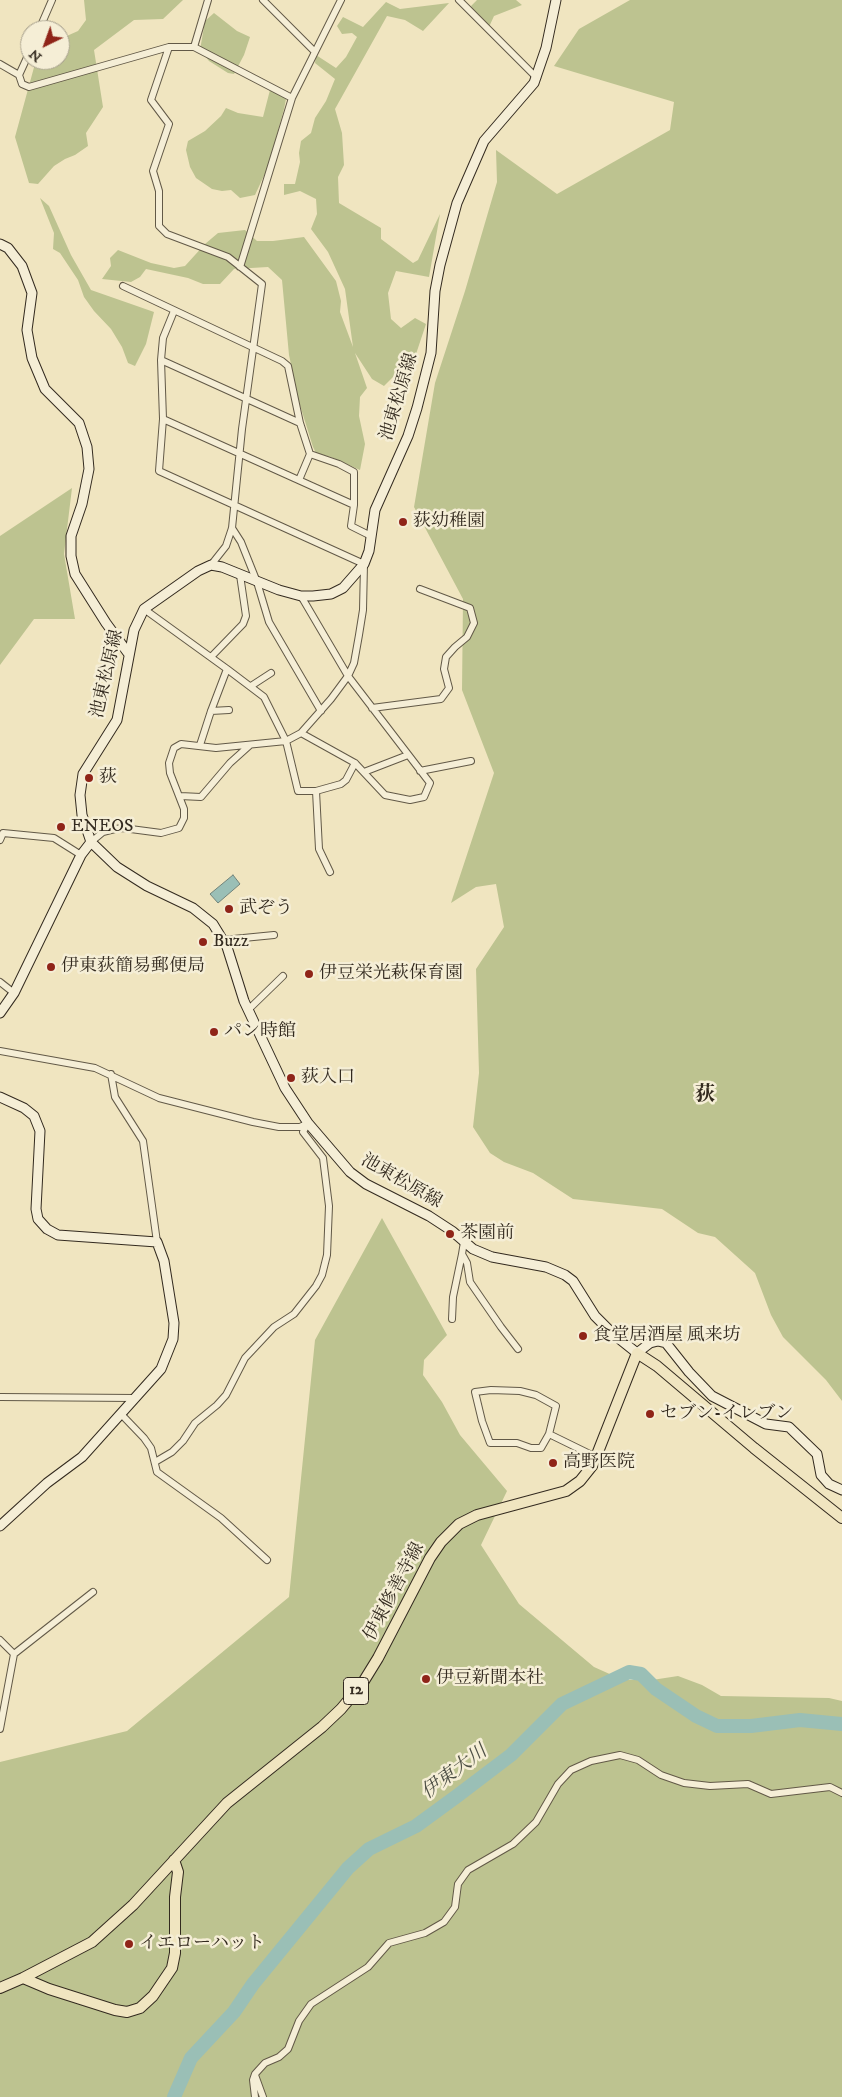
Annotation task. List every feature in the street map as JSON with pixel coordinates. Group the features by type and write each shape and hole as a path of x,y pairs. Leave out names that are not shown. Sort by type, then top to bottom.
{"main road":[{"name":"池東松原線","path":"211,565 222,567 258,582 301,596 321,596 343,588 364,564 375,510 408,436 432,353 435,291 457,202 484,141 537,78 556,0"},
{"path":"0,244 8,248 22,266 32,293 27,330 32,358 45,388 79,423 87,447 89,469 82,504 71,536 71,556 75,574 106,623 128,653"},
{"path":"144,609 198,571 211,565"},
{"name":"池東松原線","path":"144,609 134,630 128,653 117,720 90,762 82,779 80,795 82,815 91,842 117,868 147,886 193,908 213,924 223,940 248,1010 285,1088 308,1122 350,1172 366,1184 429,1216 452,1231 473,1249 492,1257 546,1267 565,1275 573,1282 595,1316 637,1353"},
{"path":"0,1013 14,993 80,855 91,842"},
{"path":"0,1097 24,1108 34,1116 40,1131 36,1209 38,1219 47,1229 58,1235 157,1242 164,1261 173,1304 174,1323 173,1339 161,1369 82,1457 47,1483 0,1526"},
{"path":"842,1490 829,1484 821,1475 817,1454 789,1427 766,1424 712,1396 689,1372 666,1343 658,1341 637,1353 657,1366 754,1448 842,1518"},
{"name":"伊東修善寺線","path":"0,1988 92,1942 133,1906 227,1803 322,1727 341,1709 362,1684 378,1658 430,1558 441,1542 459,1524 477,1515 566,1491 580,1481 592,1466 637,1353"},
{"path":"23,1978 49,1989 115,2010 127,2012 140,2008 153,1996 172,1968 175,1953 174,1897 178,1872 174,1860"}],"street":[{"path":"43,20 52,0"},
{"path":"194,47 208,0"},
{"path":"263,0 314,52"},
{"path":"240,267 292,98 341,0"},
{"path":"459,0 537,78"},
{"path":"169,47 151,100 169,124 153,171 159,191 159,226 167,234 228,257 262,284 252,346 233,504 232,528 226,546 211,565"},
{"path":"0,64 19,75 22,84 29,87 169,47 194,47 292,98"},
{"path":"19,75 21,70"},
{"path":"123,286 174,312 252,346 288,366 300,423 310,454 299,480"},
{"path":"91,842 104,832 115,829 123,828 160,833 178,828 184,818 180,796 170,773 169,763 174,748 181,744 216,748 250,745 286,741 301,732 321,711 348,676 354,663 360,626 364,564 159,471 163,338 174,312"},
{"path":"162,360 300,423"},
{"path":"162,419 354,505"},
{"path":"310,454 339,464 354,472 354,505 351,526 371,536"},
{"path":"232,528 241,542 258,582 269,622 321,711"},
{"path":"211,657 244,624 246,616 240,575"},
{"path":"372,708 441,699 449,688 444,669 446,657 454,647 467,637 474,623 470,608 420,588"},
{"path":"301,596 348,676 430,783 424,797 410,800 385,795 355,763 301,732"},
{"path":"144,609 264,697 286,741 298,791 316,791 341,784 346,780 355,763"},
{"path":"200,746 210,711 227,669"},
{"path":"251,686 271,673"},
{"path":"210,711 229,710"},
{"path":"180,796 201,797 230,763 250,745"},
{"path":"364,772 408,755"},
{"path":"420,771 471,761"},
{"path":"316,791 319,849 330,872"},
{"path":"0,840 3,833 54,838 80,855"},
{"path":"223,940 274,935"},
{"path":"248,1010 283,976"},
{"path":"0,982 14,993"},
{"path":"0,1051 95,1068 159,1098 253,1122 279,1127 300,1128 308,1122"},
{"path":"110,1074 115,1097 143,1141 157,1242"},
{"path":"155,1462 172,1452 183,1441 195,1422 218,1405 226,1395 245,1358 274,1327 294,1314 316,1286 322,1275 327,1254 329,1206 323,1158 303,1132 308,1122"},
{"path":"452,1320 453,1298 464,1242"},
{"path":"462,1254 467,1263 470,1282 518,1349"},
{"path":"491,1390 520,1391 536,1395 556,1406 549,1434 541,1448 531,1448 518,1443 490,1443 475,1392 491,1390"},
{"path":"0,1397 135,1398"},
{"path":"121,1414 151,1448 157,1472 221,1518 267,1560"},
{"path":"549,1434 596,1457"},
{"path":"0,1729 14,1654 93,1592"},
{"path":"0,1640 14,1654"},
{"path":"255,2097 253,2080 255,2074 265,2063 279,2057 288,2050 299,2021 316,1999 329,1993 368,1967 389,1943 424,1933 444,1922 455,1907 458,1884 468,1870 513,1844 536,1822 558,1784 570,1770 591,1761 620,1755 638,1760 661,1776 684,1783 710,1786 748,1784 772,1794 830,1787 842,1792"},
{"path":"255,2074 263,2097"}],"green space":[{"path":"84,0 183,0 163,19 134,20 94,50 103,107 86,133 88,146 54,166 38,184 29,183 15,137 33,70 70,70 70,35 78,31 86,20"},
{"path":"477,0 516,0 522,5 494,16 489,27 476,17 471,6"},
{"path":"630,0 842,0 842,1401 826,1380 783,1337 771,1315 755,1273 715,1237 698,1233 662,1209 573,1199 533,1173 504,1162 490,1153 473,1127 479,1073 476,969 504,927 496,884 476,887 451,903 494,773 462,690 463,599 414,507 435,383 465,291 497,182 496,150 557,194 670,130 674,102 554,66 579,29"},
{"path":"386,2 400,9 449,3 423,31 405,20 387,16 335,109 342,133 344,165 338,177 339,203 381,228 381,239 413,263 418,260 440,214 429,277 396,271 388,293 391,319 401,328 415,318 426,324 416,354 384,386 372,379 355,353 367,388 360,397 359,416 365,444 360,470 331,457 316,453 313,447 299,402 289,355 282,280 268,267 234,269 220,284 203,284 188,278 146,269 140,277 131,282 102,279 111,266 110,258 118,250 151,263 174,268 185,266 218,233 245,230 257,241 304,237 336,281 341,301 340,312 353,347 345,289 328,252 311,229 317,214 316,199 300,191 284,195 284,184 295,184 300,162 301,141 311,133 315,118 326,101 335,79 315,63 316,55 336,68 346,57 357,37 352,33 342,34 337,26 343,17 363,27"},
{"path":"214,13 237,31 250,37 244,55 234,74 228,73 209,61 200,50 205,21"},
{"path":"270,90 286,99 268,167 255,195 240,198 231,190 212,189 196,178 190,167 186,150 188,141 205,131 221,116 226,108 238,113 263,117"},
{"path":"40,198 49,206 71,255 91,290 154,312 146,344 135,366 128,363 122,347 111,329 84,297 78,280 60,253 53,249 54,233"},
{"path":"72,488 64,554 75,619 34,619 0,665 0,536"},
{"path":"382,1218 447,1335 424,1360 423,1375 442,1402 460,1435 507,1491 481,1545 519,1604 594,1667 623,1680 652,1680 678,1676 702,1685 721,1696 829,1698 842,1701 842,2097 0,2097 0,1762 127,1731 289,1597 315,1340"}],"water":[{"path":"233,875 240,884 218,903 210,894"}],"waterway":[{"name":"伊東大川","path":"174,2097 191,2058 234,2012 253,1984 348,1868 369,1849 416,1826 511,1755 562,1704 629,1672 641,1674 656,1689 696,1716 717,1726 751,1726 800,1720 842,1724"}],"place":[{"name":"荻幼稚園","path":"403,522"},
{"name":"荻","path":"89,778"},
{"name":"ENEOS","path":"61,827"},
{"name":"武ぞう","path":"229,909"},
{"name":"Buzz","path":"203,942"},
{"name":"伊東荻簡易郵便局","path":"51,967"},
{"name":"伊豆栄光萩保育園","path":"309,974"},
{"name":"パン時館","path":"214,1032"},
{"name":"荻入口","path":"291,1078"},
{"name":"茶園前","path":"450,1234"},
{"name":"食堂居酒屋 風来坊","path":"583,1336"},
{"name":"セブン-イレブン","path":"650,1414"},
{"name":"高野医院","path":"553,1463"},
{"name":"伊豆新聞本社","path":"426,1679"},
{"name":"イエローハット","path":"129,1944"}],"district":[{"name":"荻","path":"705,1096"}]}
